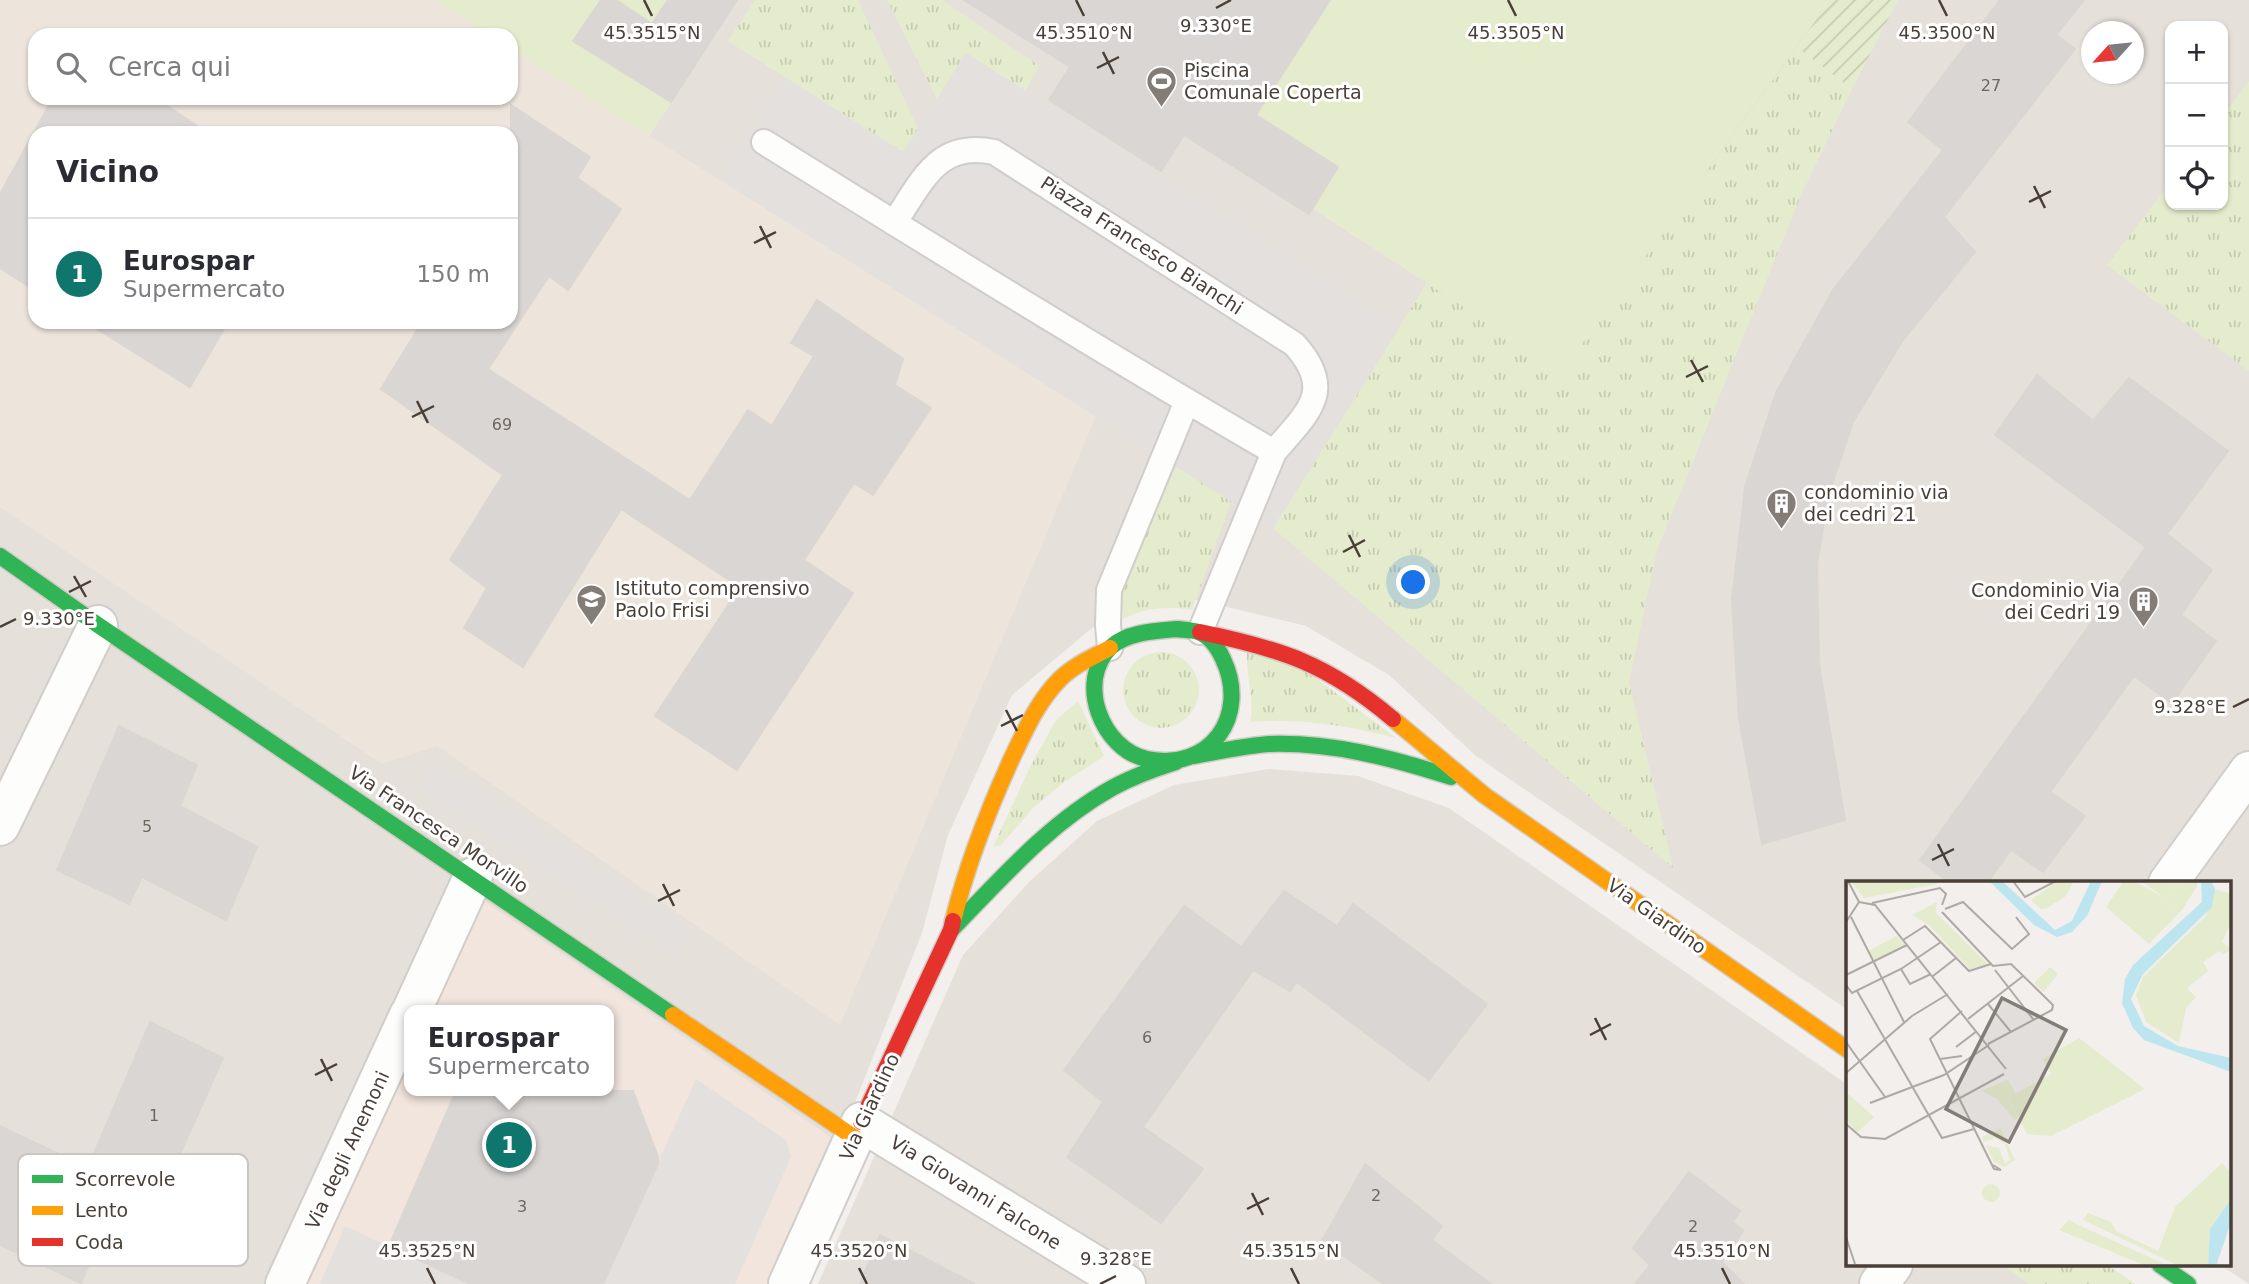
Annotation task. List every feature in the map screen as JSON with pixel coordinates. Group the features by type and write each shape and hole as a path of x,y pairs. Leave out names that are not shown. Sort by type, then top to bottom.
{"street":[{"name":"Via Francesca Morvillo","path":"0,556 473,877 858,1130"},
{"path":"0,826 98,625"},
{"name":"Via Giardino","path":"789,1284 951,930 968,864 984,819 1035,709 1049,690 1066,674 1110,648 1156,631 1177,629 1200,632 1274,649 1324,670 1386,713 1466,782 1846,1049"},
{"name":"Via Giardino","path":"1110,648 1098,667 1094,690 1097,711 1106,732 1121,748 1142,758 1161,762 1185,759 1211,745 1225,727 1233,707 1233,685 1228,663 1200,632"},
{"name":"Via Giardino","path":"951,930 1014,867 1084,806 1150,768 1243,747 1311,745 1380,755 1466,782"},
{"path":"2169,881 2249,771"},
{"path":"414,1005 473,877"},
{"name":"Via degli Anemoni","path":"285,1284 404,1026"},
{"name":"Via Giovanni Falcone","path":"858,1130 1126,1284"},
{"path":"1878,1284 1892,1266"},
{"path":"2161,1266 2188,1284"}],"lane":[{"path":"764,142 1186,401 1274,452"},
{"name":"Piazza Francesco Bianchi","path":"894,223 937,163 948,154 963,149 994,152 1294,344 1305,357 1313,370 1316,384 1314,398 1308,412 1274,452 1200,632"},
{"path":"1110,648 1109,590 1186,401"}],"shaded area":[{"path":"0,0 435,0 479,28 28,28 28,105 518,105 518,53 649,136 737,0 994,0 1562,371 1828,0 2249,0 2249,1284 2222,1266 2232,1266 2232,881 1846,881 1846,1009 1476,756 1389,675 1306,626 1198,600 1141,596 1092,628 1012,695 948,835 922,933 839,1143 478,898 428,1005 404,1005 404,1058 299,1284 0,1284"},
{"name":"Istituto comprensivo Paolo Frisi","path":"0,0 435,0 479,28 28,28 28,105 518,105 518,53 1096,416 840,1025 437,746 382,764 0,507"},
{"path":"966,53 1400,327 1273,528 721,180 785,78 903,152"},
{"path":"435,762 690,930 674,955 419,788"},
{"path":"1269,769 1358,776 1449,808 1846,1084 1846,1266 2108,1266 2135,1284 818,1284 963,955 1030,881 1097,821 1174,785"},
{"path":"478,897 839,1143 774,1284 299,1284 404,1057 404,1096 614,1096 614,1005 428,1005"},
{"path":"696,1079 786,1140 791,1157 735,1284 603,1284"},
{"path":"345,1226 470,1284 320,1284"}],"green space":[{"path":"435,0 737,0 649,136 518,53 518,28 479,28"},
{"path":"755,0 858,0 918,129 903,152 728,41"},
{"path":"887,0 942,0 1039,66 1025,91 966,53 937,99"},
{"path":"994,0 1830,0 1562,371"},
{"path":"1830,0 1898,0 1852,89 1797,47"},
{"path":"1797,47 1852,89 1801,195 1657,550 1629,682 1673,868 1273,528 1427,283 1562,371"},
{"path":"2249,81 2249,371 2107,265 2165,190 2165,210 2228,210 2228,108"},
{"path":"1179,460 1237,485 1192,610 1157,609 1123,619 1121,598 1125,580"},
{"path":"1169,652 1182,658 1193,669 1199,682 1197,705 1182,722 1169,728 1153,728 1140,722 1125,705 1123,682 1129,669 1146,654"},
{"path":"1247,653 1297,664 1396,738 1324,724 1250,722 1252,704"},
{"path":"1078,701 1104,756 1063,783 1033,808 1001,845 993,847 1031,765 1056,720"},
{"path":"2003,1266 2108,1266 2135,1284 2029,1284"}],"building":[{"path":"601,0 616,0 652,24 668,0 737,0 671,102 573,41"},
{"name":"Piscina Comunale Coperta","path":"964,0 1330,0 1256,115 1338,167 1309,214 1184,135 1161,171 1049,100 1070,67"},
{"name":"condominio via dei cedri 21","path":"2000,0 2084,0 2056,35 2075,49 1944,217 1975,252 1903,340 1853,422 1828,496 1817,565 1819,665 1845,820 1762,844 1739,719 1732,600 1745,487 1776,393 1833,290 1943,150 1908,122"},
{"path":"49,105 166,105 197,126 38,126"},
{"path":"511,105 590,157 577,178 621,209 568,290 549,276 518,323 518,126 511,126"},
{"path":"28,143 28,286 0,268 0,194"},
{"path":"817,300 903,359 895,385 931,408 873,495 854,483 804,560 853,593 737,770 655,716 740,587 621,509 523,667 464,628 487,588 450,560 503,475 381,389 418,329 514,329 488,369 690,500 748,410 772,426 814,356 791,343"},
{"path":"97,329 224,329 190,387"},
{"name":"Condominio Via dei Cedri 19","path":"2037,375 2093,421 2129,378 2228,451 2167,534 2212,570 2181,615 2216,641 2172,703 2134,676 2050,792 2085,816 2043,872 2011,850 1988,881 1947,881 1920,860 2146,547 1995,435"},
{"path":"119,726 197,765 180,806 257,847 226,920 142,877 129,904 57,870"},
{"path":"1284,891 1337,926 1353,904 1487,1004 1429,1080 1297,982 1290,991 1253,970 1143,1127 1203,1169 1161,1223 1067,1157 1103,1102 1064,1070 1184,906 1241,947"},
{"path":"150,1022 223,1058 180,1154 94,1154"},
{"path":"614,1091 633,1091 658,1157 658,1164 603,1284 470,1284 389,1246 454,1096 614,1096"},
{"path":"0,1126 59,1154 18,1154 18,1253 0,1245"},
{"path":"1365,1164 1442,1226 1432,1240 1491,1284 1384,1284 1322,1241"},
{"path":"1689,1172 1740,1211 1733,1222 1743,1231 1722,1262 1744,1284 1635,1284 1650,1265 1633,1248"},
{"path":"880,1235 975,1284 860,1284"},
{"path":"45,1266 88,1266 81,1283"}],"traffic: fast":[{"path":"0,556 673,1015"},
{"path":"1177,629 1202,634 1210,639 1219,651 1230,680 1231,700 1227,719 1219,735 1206,748 1189,757 1169,761 1147,759 1131,753 1106,729 1095,695 1095,678 1100,661 1118,642 1142,633 1177,629"},
{"path":"1194,756 1241,747 1292,744 1339,749 1384,758 1451,777"},
{"path":"951,930 1026,853 1067,818 1120,784 1176,762"},
{"path":"2161,1266 2188,1284"}],"traffic: slow":[{"path":"953,921 986,819 1032,717 1065,674 1110,648"},
{"path":"1393,719 1484,795 1846,1049"},
{"path":"673,1015 855,1138"}],"traffic: jam":[{"path":"1200,632 1256,645 1303,661 1347,685 1393,719"},
{"path":"861,1122 953,921"}],"place":[{"name":"Piscina Comunale Coperta","path":"1161,108"},
{"name":"condominio via dei cedri 21","path":"1781,530"},
{"name":"Istituto comprensivo Paolo Frisi","path":"592,626"},
{"name":"Condominio Via dei Cedri 19","path":"2143,628"},
{"name":"Eurospar","path":"509,1145"}]}
